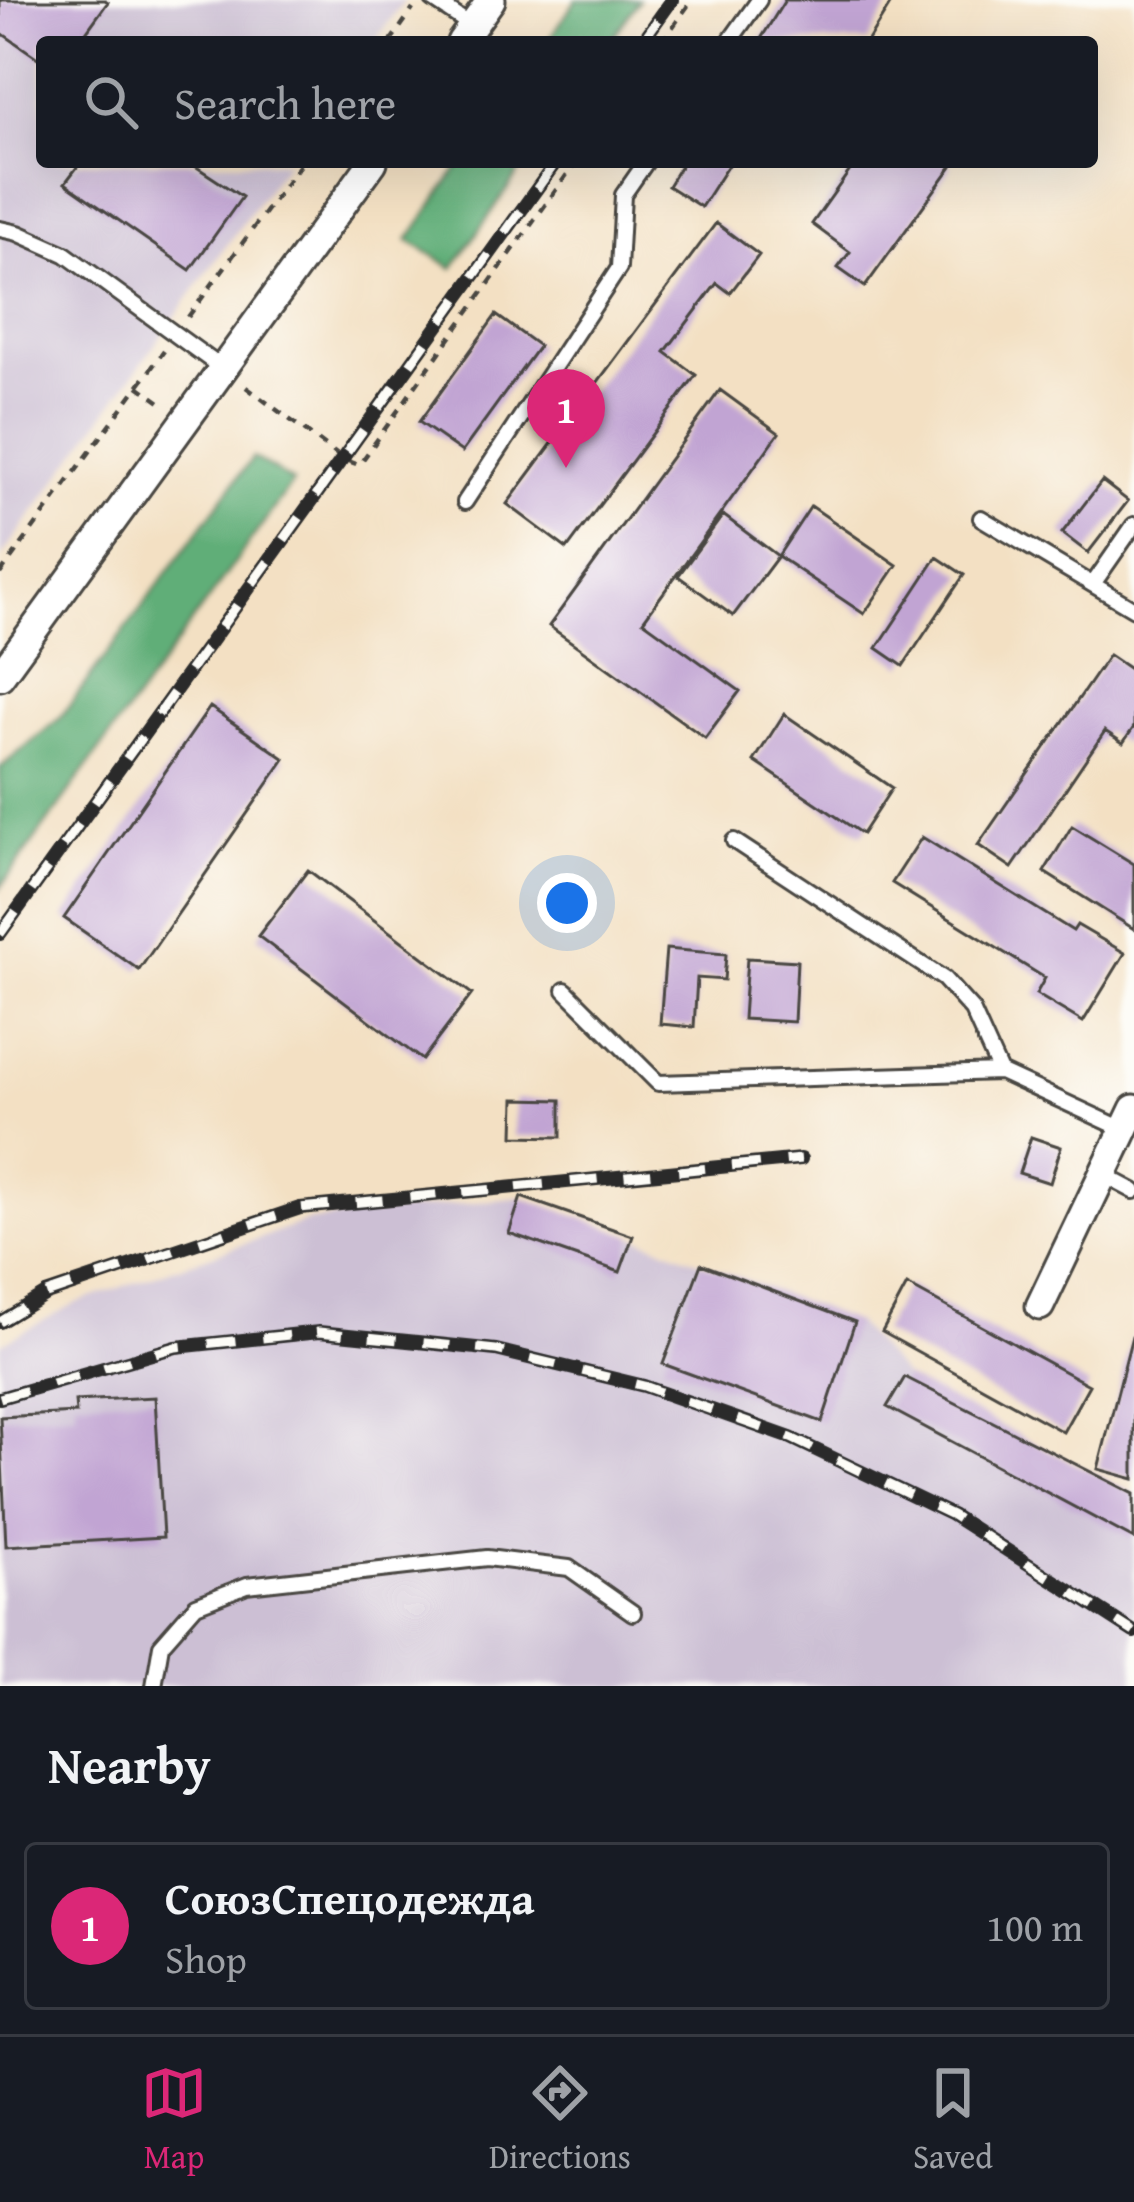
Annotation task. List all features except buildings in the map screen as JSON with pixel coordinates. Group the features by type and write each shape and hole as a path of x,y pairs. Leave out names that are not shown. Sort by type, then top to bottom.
{"street":[{"path":"466,34 491,0"},
{"path":"0,676 232,376 369,168"},
{"path":"1040,1306 1129,1119"}],"lane":[{"path":"433,0 466,34"},
{"path":"733,36 758,0"},
{"path":"465,502 619,268 623,195 642,168"},
{"path":"0,229 65,254 232,376"},
{"path":"981,518 1134,609"},
{"path":"1093,584 1134,525"},
{"path":"734,841 944,979 972,1010 1000,1072"},
{"path":"565,990 658,1083 1000,1072 1129,1119"},
{"path":"1104,1175 1134,1191"},
{"path":"154,1686 161,1645 196,1605 248,1585 487,1558 569,1568 633,1612"}],"path":[{"path":"394,36 420,0"},
{"path":"666,36 692,0"},
{"path":"0,574 298,168"},
{"path":"232,376 343,459 359,465 572,168"},
{"path":"138,386 170,410"}],"shaded area":[{"path":"0,0 405,0 378,36 36,36 36,168 283,168 0,559"},
{"path":"521,1197 855,1322 905,1377 1134,1494 1134,1686 0,1686 0,1344 76,1303 309,1221"}],"green space":[{"path":"576,0 639,0 614,36 551,36"},
{"path":"458,168 522,168 453,268 408,240"},
{"path":"253,457 293,482 0,888 0,768 60,718"}],"railway":[{"path":"646,36 672,0"},
{"path":"0,934 552,168"},
{"path":"0,1322 46,1294 300,1208 801,1159"},
{"path":"0,1398 176,1347 319,1332 496,1350 644,1386 791,1438 952,1515 1134,1632"}],"place":[{"name":"СоюзСпецодежда","path":"566,468"}]}
